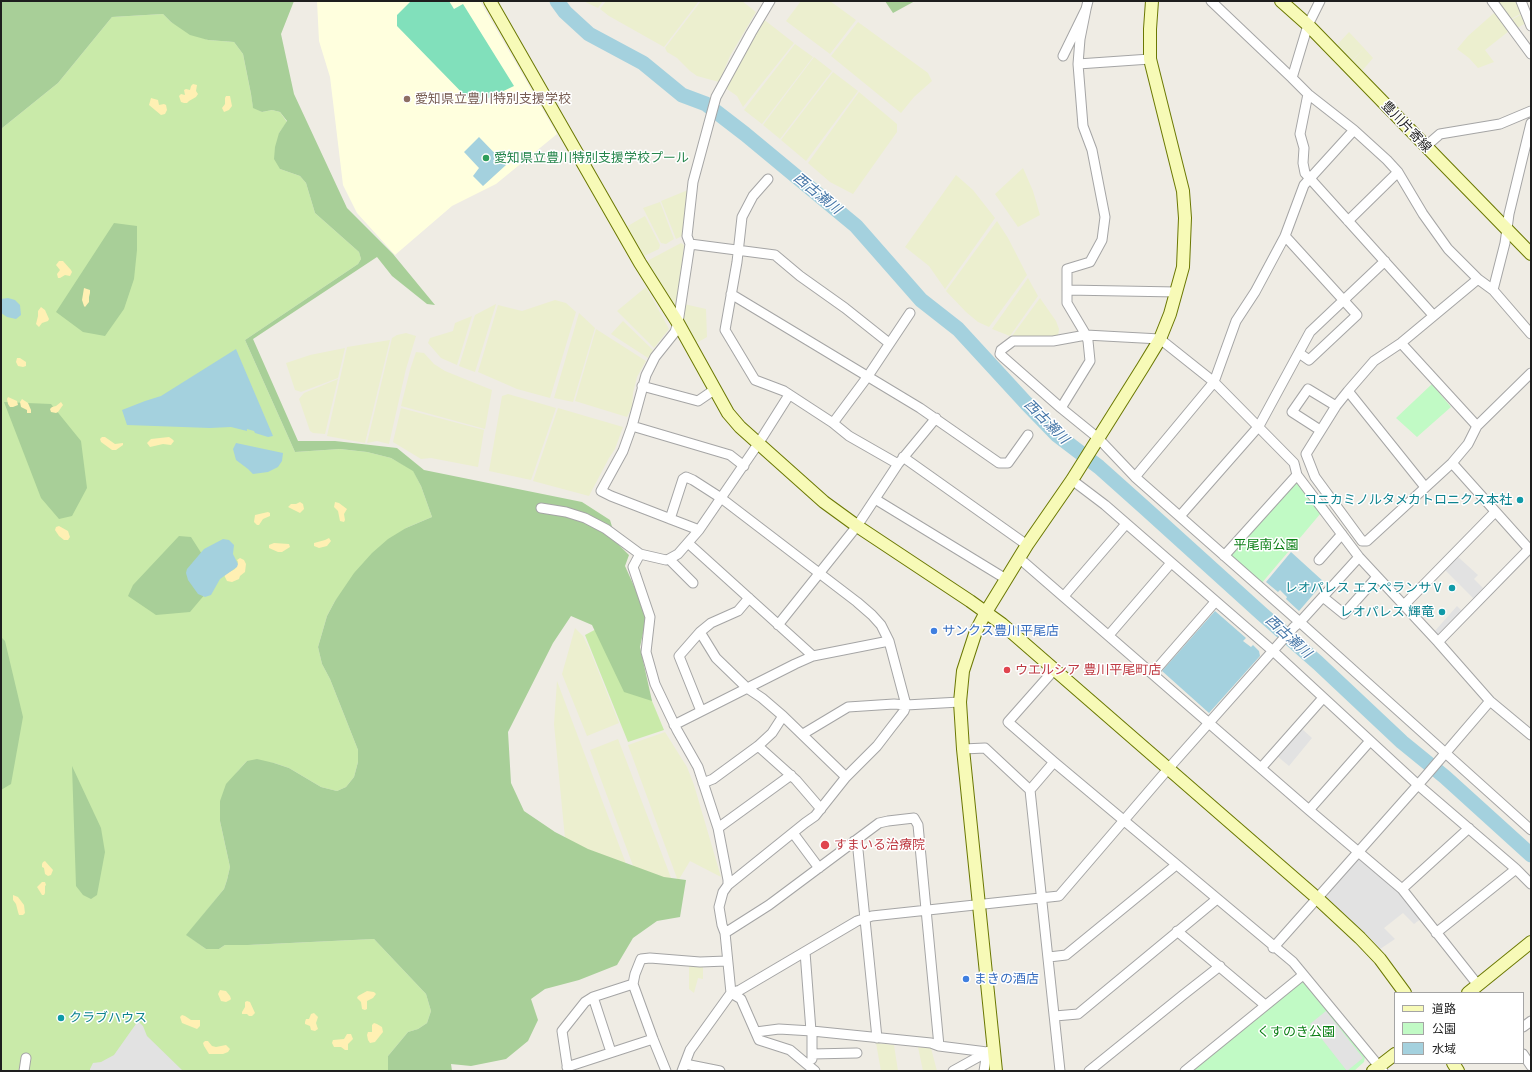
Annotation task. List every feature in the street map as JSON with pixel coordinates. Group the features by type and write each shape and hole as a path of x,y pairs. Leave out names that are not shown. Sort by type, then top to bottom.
{"street":[{"path":"490,1 636,256 678,324 714,390 728,413 740,427 824,502 1002,624 1317,898 1380,959 1404,992"},
{"path":"700,530 611,496 601,490 623,451 638,408 646,374 655,358 675,332 678,324 690,244 687,236 693,182 716,97 770,1"},
{"path":"996,1071 991,1050 963,749 960,702 963,671 976,630 986,612 1027,545 1096,443 1160,339 1170,314 1183,267 1185,218 1183,191 1150,59 1152,1"},
{"path":"1211,1 1308,94 1354,130 1387,160 1398,172 1423,214 1448,249 1478,279 1493,290 1531,334"},
{"name":"豊川片寄線","path":"1281,1 1308,25 1425,147 1507,228 1531,254"},
{"path":"1292,78 1308,25 1320,1"},
{"path":"1492,1 1531,53"},
{"path":"1521,1 1531,26"},
{"path":"1087,5 1060,55 1078,61 1150,59"},
{"path":"1061,408 1090,361 1086,335 1067,303 1067,269 1090,262 1102,240 1105,217 1092,150 1082,126 1078,61 1080,39 1087,5"},
{"path":"1308,94 1300,134 1304,148 1304,173 1433,315"},
{"path":"1425,147 1440,134 1500,124 1531,111"},
{"path":"1493,290 1509,214 1531,123"},
{"path":"1135,477 1214,382 1236,321 1255,292 1285,236 1304,185 1354,130"},
{"path":"1348,221 1398,172"},
{"path":"768,179 752,196 742,217 737,262 726,330 755,380 784,391 833,423 849,436 900,461 1027,545"},
{"path":"1285,236 1357,315 1310,360 1299,353"},
{"path":"690,244 775,255 800,276 845,308 889,343"},
{"path":"1180,516 1259,426 1310,332 1385,261"},
{"path":"1478,279 1401,343 1374,361 1348,391 1336,406 1306,454 1308,463 1315,477 1362,541 1367,541 1452,463 1468,444 1477,426 1531,374"},
{"path":"1067,290 1176,292"},
{"path":"731,294 936,418 999,463 1008,463 1028,435"},
{"path":"833,423 868,376 910,313"},
{"path":"1531,734 1490,701 1438,642 1359,557 1297,475 1294,463 1214,382 1160,339 1086,335 1054,341 1013,341 1001,350 1000,354 1002,357 1061,408 1096,443 1180,516 1297,625 1443,756 1531,830"},
{"path":"1401,343 1477,426"},
{"path":"642,386 698,400 714,390"},
{"path":"1320,430 1292,412 1308,389 1336,406"},
{"path":"1348,391 1425,487"},
{"path":"541,508 566,512 585,518 606,529 640,554 666,560 678,554 700,530 744,466 789,395"},
{"path":"778,625 858,526 900,461 936,418"},
{"path":"632,426 730,455 744,466"},
{"path":"1438,642 1529,550 1452,463"},
{"path":"1224,556 1297,475"},
{"path":"670,519 683,479 686,477 707,488 721,498 819,573 872,615 881,625 889,641 906,705 904,711 881,740 846,777 815,816 728,885 723,892 720,907 722,925 725,933 731,993"},
{"path":"1072,480 1105,505 1215,602 1275,648 1323,698 1370,741 1421,781 1469,828 1531,884"},
{"path":"876,499 1006,579"},
{"path":"1403,606 1495,512"},
{"path":"1064,596 1126,524"},
{"path":"1319,560 1342,534"},
{"path":"688,543 813,656"},
{"path":"640,554 633,567 650,617 646,652 655,684 674,725 698,767 718,828 728,885"},
{"path":"720,1071 684,1067 690,1050 731,993 740,990 865,918 978,903 1059,896 1168,769 1275,648 1359,557"},
{"path":"1019,558 1402,889 1478,985"},
{"path":"668,559 693,583"},
{"path":"1109,635 1171,563"},
{"path":"1323,597 1344,614 1377,577"},
{"path":"701,711 679,656 700,632 711,623 738,611 749,598"},
{"path":"1153,673 1215,602"},
{"path":"700,632 716,658 746,688 762,698 783,716 846,777"},
{"path":"674,725 813,656 889,641"},
{"path":"1054,670 1008,722 1273,948 1293,962 1378,1069 1394,1055"},
{"path":"1261,768 1323,698"},
{"path":"1273,948 1490,701"},
{"path":"803,734 848,707 960,702"},
{"path":"703,783 713,779 758,746 772,733 783,716"},
{"path":"1309,810 1370,741"},
{"path":"758,746 791,775 821,809"},
{"path":"963,749 985,748 1030,790 1049,956 1060,1071"},
{"path":"1030,790 1054,762"},
{"path":"718,828 791,775"},
{"path":"725,933 769,905 879,823 914,818 918,825 939,1046"},
{"path":"1402,889 1469,828"},
{"path":"793,833 819,868"},
{"path":"854,841 858,850 877,1038"},
{"path":"1049,956 1066,955 1176,865"},
{"path":"1436,933 1516,869"},
{"path":"1055,1016 1078,1014 1217,899"},
{"path":"1177,931 1265,1005"},
{"path":"1469,992 1531,942"},
{"path":"805,952 814,1070"},
{"path":"666,1071 633,984 641,959 650,958 700,962 727,962"},
{"path":"1089,1071 1220,966"},
{"path":"1185,1071 1303,975"},
{"path":"633,984 593,997 585,1002 562,1031 567,1069 612,1052 653,1039"},
{"path":"731,993 741,999 759,1040 790,1050 814,1070"},
{"path":"593,997 612,1052"},
{"path":"756,1032 779,1029 811,1031 931,1043 939,1046 991,1050"},
{"path":"953,1071 991,1050"},
{"path":"984,1071 991,1050"},
{"path":"812,1054 857,1053"},
{"path":"1524,1056 1531,1066"},
{"path":"24,1071 26,1058"}],"shaded area":[{"path":"317,1 480,1 557,134 496,184 452,206 395,255 357,213 343,185 330,77 319,41"},
{"path":"583,1 603,1 598,8"},
{"path":"606,1 699,1 664,47 609,16 600,9"},
{"path":"701,1 742,1 756,12 730,56 719,82 697,76 677,58 667,52 665,48"},
{"path":"801,1 830,1 856,20 830,54 786,21"},
{"path":"1517,1 1522,13 1511,19 1497,2"},
{"path":"1494,13 1509,31 1485,50 1494,62 1478,68 1469,58 1457,49 1468,36"},
{"path":"1522,14 1526,23 1517,28 1511,20"},
{"path":"762,18 794,43 743,107 737,96 727,89 729,81"},
{"path":"858,22 928,73 932,81 914,97 901,113 831,56"},
{"path":"1349,32 1364,48 1351,62 1335,47"},
{"path":"795,44 813,57 762,124 744,110"},
{"path":"1364,48 1373,58 1361,72 1351,63"},
{"path":"814,57 832,71 780,139 763,125"},
{"path":"833,72 858,91 806,161 781,140"},
{"path":"859,92 897,124 897,132 853,194 830,182 808,163"},
{"path":"1023,168 1033,191 1040,215 1018,227 995,194"},
{"path":"956,175 973,190 995,218 945,289 929,266 905,247"},
{"path":"688,190 684,235 676,239 661,201"},
{"path":"660,202 674,239 666,244 661,243 643,208"},
{"path":"645,216 660,245 659,249 644,256 626,227"},
{"path":"997,221 1008,238 1027,275 989,327 978,322 966,312 946,291"},
{"path":"681,243 684,245 678,303 674,307 647,265 649,260"},
{"path":"1028,278 1038,296 1010,336 992,329"},
{"path":"646,287 669,329 654,348 617,311"},
{"path":"1040,298 1056,321 1059,329 1058,336 1012,336"},
{"path":"555,300 566,303 576,312 550,398 517,389 478,372 498,305 522,311"},
{"path":"496,304 475,372 459,366 475,315"},
{"path":"684,304 706,309 707,337 693,345 682,321"},
{"path":"579,313 595,328 573,402 554,398"},
{"path":"472,316 457,365 441,358 428,343 430,338 453,331 455,323"},
{"path":"623,321 653,350 648,358 611,334"},
{"path":"596,329 646,361 637,377 633,393 632,407 627,417 575,401"},
{"path":"406,333 416,336 406,369 389,444 377,441 367,443 392,338"},
{"path":"390,340 365,443 327,436 347,347"},
{"path":"345,348 338,378 301,392 295,390 286,363 310,355"},
{"path":"416,352 424,353 434,364 445,371 492,390 485,429 401,406"},
{"path":"338,379 325,434 313,433 310,431 299,399 304,393"},
{"path":"508,394 556,408 531,480 489,471 502,396"},
{"path":"401,408 484,430 478,467 431,458 421,459 393,442"},
{"path":"558,408 623,427 615,449 589,496 533,481"},
{"path":"1457,556 1478,575 1474,579 1483,588 1474,599 1444,569"},
{"path":"1457,606 1462,611 1440,634 1436,634 1434,632"},
{"path":"575,628 583,636 589,648 619,723 587,736 562,674"},
{"path":"557,681 628,869 566,849 554,724"},
{"path":"1301,728 1312,738 1289,766 1277,756"},
{"path":"665,732 687,767 694,785 721,877 690,861 678,881 628,745"},
{"path":"618,739 673,883 635,871 590,750"},
{"path":"1356,859 1360,859 1398,890 1422,918 1414,924 1403,913 1384,928 1395,939 1380,949 1368,936 1327,901 1326,896"},
{"path":"689,965 703,965 703,979 698,978 694,993 689,989"},
{"path":"1326,1011 1363,1058 1347,1071 1310,1024"},
{"path":"138,1021 143,1026 147,1036 183,1071 90,1071 93,1063 101,1062 114,1055"},
{"path":"876,1043 894,1045 898,1071 881,1071"},
{"path":"918,1047 931,1048 937,1071 923,1071"}],"green space":[{"path":"1,1 294,1 281,34 294,94 347,208 393,254 435,305 427,304 392,276 377,257 253,339 298,441 335,441 397,448 424,470 582,502 610,520 617,543 629,555 625,566 647,615 640,647 652,701 624,692 592,625 571,616 553,643 508,732 511,783 524,811 555,832 588,849 664,877 686,880 680,917 657,921 633,938 617,965 579,980 545,989 531,999 538,1020 528,1041 506,1059 471,1066 451,1064 452,1071 388,1071 388,1056 408,1032 418,1029 427,1023 431,1011 426,994 374,939 225,945 219,949 206,949 186,935 224,889 230,867 220,821 220,801 226,784 247,761 257,759 289,768 321,787 337,791 346,787 354,777 358,762 358,750 330,679 322,664 318,647 327,616 335,601 354,573 372,553 388,539 406,528 432,517 421,486 413,471 391,458 367,452 340,449 295,452 245,340 358,264 361,259 359,252 315,213 306,183 300,176 280,169 274,159 275,147 279,133 287,121 280,112 272,110 262,112 253,108 243,54 234,42 208,40 190,35 171,22 163,14 112,17 58,83 1,129"},
{"path":"411,1 449,1 454,9 463,4 514,86 474,105 397,26 397,15"},
{"path":"885,1 915,1 893,13"},
{"path":"163,14 171,22 208,40 234,42 243,54 253,107 262,112 272,110 280,112 287,122 279,133 280,169 300,176 306,183 315,213 359,252 361,259 358,264 245,340 295,452 340,449 367,452 391,458 413,470 421,486 432,517 406,528 335,601 327,616 318,647 322,664 330,679 358,750 358,762 354,777 346,787 337,791 321,787 289,768 274,763 247,761 237,772 220,821 230,867 224,889 187,935 206,949 219,949 225,945 374,939 426,994 431,1011 427,1023 418,1029 408,1032 388,1056 388,1071 1,1071 1,129 58,83 112,17"},
{"path":"114,223 137,226 137,250 134,279 124,309 105,336 83,332 56,312"},
{"path":"1432,384 1451,407 1417,437 1396,418"},
{"path":"4,402 51,404 81,441 87,488 72,516 59,519 41,498"},
{"name":"平尾南公園","path":"1296,479 1321,513 1261,584 1228,556"},
{"path":"179,536 191,537 207,562 206,593 190,612 156,615 128,596 133,585"},
{"path":"604,625 647,689 664,730 628,742 585,635"},
{"path":"1,637 5,641 23,717 11,784 1,790"},
{"path":"72,766 101,828 105,852 97,895 91,899 83,895 76,886"},
{"name":"くすのき公園","path":"1303,979 1365,1057 1364,1062 1354,1071 1183,1071"}],"sand":[{"path":"193,84 197,85 196,91 198,94 196,97 187,103 181,102 179,96 181,94 185,95 184,90 190,90"},
{"path":"226,96 230,96 232,106 229,110 224,112 222,108 225,104"},
{"path":"151,98 158,100 159,105 166,105 167,110 165,114 161,115 149,105"},
{"path":"59,261 63,261 71,270 72,272 70,276 65,275 58,278 57,274 60,270 56,265"},
{"path":"84,288 90,290 89,302 85,307 82,300"},
{"path":"41,307 45,310 49,319 48,321 42,323 39,327 36,324 38,311"},
{"path":"17,358 20,358 26,362 26,366 18,366 16,362"},
{"path":"8,397 17,401 18,405 10,407 7,399"},
{"path":"22,399 28,403 31,413 27,413 27,410 21,407 20,402"},
{"path":"61,402 63,405 58,412 51,412 50,409 52,407"},
{"path":"105,437 115,444 123,443 123,445 116,450 112,450 101,442 100,439"},
{"path":"169,437 174,441 171,445 163,444 150,447 147,443 151,439"},
{"path":"300,502 303,504 304,509 300,513 288,507 291,504"},
{"path":"335,502 347,509 344,514 344,522 340,521 338,511 334,507"},
{"path":"268,512 270,513 270,516 263,519 259,525 254,522 255,515"},
{"path":"59,526 68,531 70,537 68,540 64,540 55,530 56,527"},
{"path":"329,538 331,541 327,546 319,548 314,546 314,543"},
{"path":"274,543 289,544 290,547 282,552 278,552 269,548 269,545"},
{"path":"240,558 244,560 246,564 245,572 239,579 232,582 227,581 224,575 235,569 238,562 237,560"},
{"path":"45,861 53,870 51,875 48,876 45,874 44,868 42,867 43,862"},
{"path":"42,882 45,882 46,885 44,895 42,895 37,887"},
{"path":"13,895 18,897 24,905 25,913 23,915 19,915 16,904 13,900"},
{"path":"220,990 226,991 231,999 226,1002 221,1001 218,994"},
{"path":"367,991 374,992 376,994 373,998 367,1001 367,1009 365,1010 362,1009 361,1002 357,998"},
{"path":"245,1002 250,1002 255,1013 252,1016 242,1014 245,1007"},
{"path":"314,1013 318,1017 316,1023 318,1029 315,1031 311,1030 310,1026 305,1024 306,1019 309,1019 311,1014"},
{"path":"182,1015 191,1020 200,1020 200,1026 197,1029 182,1023 180,1017"},
{"path":"374,1023 382,1027 383,1032 375,1042 370,1043 367,1035 368,1032 372,1032 372,1025"},
{"path":"347,1034 351,1034 353,1039 348,1044 348,1050 341,1047 334,1047 332,1043 333,1040 344,1039"},
{"path":"208,1041 212,1046 216,1047 226,1045 230,1049 228,1052 223,1054 209,1054 203,1043"}],"water":[{"path":"479,137 506,165 483,186 473,176 479,168 464,152"},
{"path":"8,298 15,300 20,305 21,315 16,319 7,317 1,313 1,299"},
{"path":"236,349 273,436 268,437 247,429 247,431 231,427 210,428 127,425 122,410 161,396"},
{"path":"236,443 283,453 282,461 278,467 268,472 253,474 236,460 233,449"},
{"path":"223,539 229,540 234,545 233,554 238,564 237,567 220,579 211,595 205,597 198,594 188,580 186,573 187,569 204,549"},
{"path":"1291,552 1324,582 1299,611 1286,599 1287,597 1280,590 1278,592 1266,582"},
{"path":"1215,611 1246,638 1243,641 1251,647 1253,645 1259,651 1260,656 1209,713 1162,671"}],"waterway":[{"name":"西古瀬川","path":"557,1 565,12 589,34 643,63 682,95 706,104 745,134 856,226 921,300 958,329 1057,435 1099,467 1318,663 1402,742 1445,777 1531,855"}],"place":[{"name":"愛知県立豊川特別支援学校","path":"407,99"},
{"name":"愛知県立豊川特別支援学校プール","path":"486,158"},
{"name":"コニカミノルタメカトロニクス本社","path":"1520,500"},
{"name":"レオパレス エスペランサⅤ","path":"1452,588"},
{"name":"レオパレス 輝竜","path":"1442,612"},
{"name":"サンクス豊川平尾店","path":"934,631"},
{"name":"ウエルシア 豊川平尾町店","path":"1007,670"},
{"name":"すまいる治療院","path":"825,845"},
{"name":"まきの酒店","path":"966,979"},
{"name":"クラブハウス","path":"61,1018"}]}
